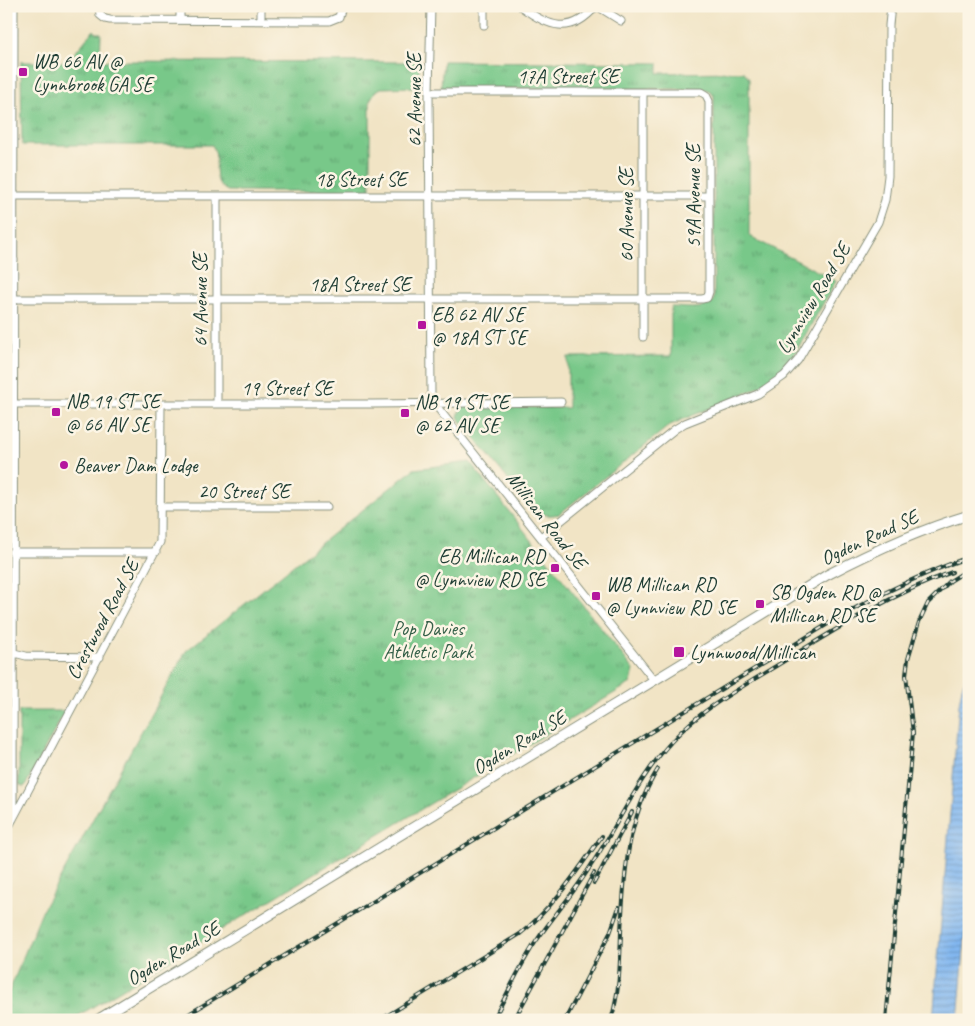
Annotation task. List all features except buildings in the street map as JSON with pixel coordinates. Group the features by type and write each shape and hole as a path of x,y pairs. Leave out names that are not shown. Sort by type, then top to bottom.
{"street":[{"path":"13,819 9,652 13,404 13,300 10,260 13,196 10,116 14,6"},
{"path":"99,6 100,15 105,19 329,21 339,17 342,6"},
{"path":"180,6 180,19"},
{"path":"261,6 261,19"},
{"name":"62 Avenue SE","path":"431,6 429,92 430,394 434,403"},
{"path":"484,6 484,25"},
{"path":"520,6 543,22 556,26 576,23 588,16 596,6 621,21"},
{"name":"Lynnview Road SE","path":"541,537 675,429 685,423 758,394 784,376 798,360 878,222 885,200 888,176 888,25 891,6"},
{"name":"17A Street SE","path":"429,92 701,92 706,95"},
{"name":"60 Avenue SE","path":"643,92 643,337"},
{"name":"59A Avenue SE","path":"706,95 709,101 709,292 707,298"},
{"name":"18 Street SE","path":"13,196 709,196"},
{"name":"64 Avenue SE","path":"217,196 217,404"},
{"name":"18A Street SE","path":"13,300 702,300 707,298"},
{"name":"19 Street SE","path":"13,404 561,402"},
{"name":"Millican Road SE","path":"434,403 654,680"},
{"name":"Crestwood Road SE","path":"6,832 160,542 161,404"},
{"name":"20 Street SE","path":"160,507 328,507"},
{"name":"Ogden Road SE","path":"97,1020 834,571 909,536 969,515"},
{"path":"12,552 156,552"},
{"path":"9,652 26,656 100,656"}],"green space":[{"path":"94,30 96,33 101,33 100,61 419,62 419,87 381,88 375,92 370,100 370,191 228,191 218,182 216,157 212,145 22,145 21,62 67,62"},
{"path":"443,61 658,63 658,73 744,72 749,79 749,236 836,281 793,357 776,376 755,389 670,425 559,514 543,514 530,507 458,417 461,407 568,408 568,357 671,356 671,307 706,306 714,299 714,96 705,89 444,88 441,86"},
{"path":"6,260 13,260 13,332 6,332"},
{"name":"Pop Davies Athletic Park","path":"470,462 634,670 631,683 71,1020 6,1020 6,999 42,911 186,651 414,469"},
{"path":"19,711 65,711 23,787 19,784"}],"water":[{"path":"969,670 969,891 958,1020 933,1020 959,704 962,687"}],"railway":[{"path":"179,1020 841,616 904,584 969,557"},
{"path":"886,1020 913,733 906,675 908,659 919,622 928,603 950,581 969,569"},
{"path":"493,1020 537,940 584,877 649,770 683,730 721,700 840,627 906,591 952,572"},
{"path":"611,1020 619,976 624,889 629,848 633,827 640,807 658,769"},
{"path":"594,883 632,812"},
{"path":"380,1020 520,934 544,912 602,836"},
{"path":"514,1020 594,873"},
{"path":"565,1020 610,933 619,907"}],"place":[{"name":"WB 66 AV @ Lynnbrook GA SE","path":"23,72"},
{"name":"EB 62 AV SE @ 18A ST SE","path":"422,325"},
{"name":"NB 19 ST SE @ 66 AV SE","path":"56,412"},
{"name":"NB 19 ST SE @ 62 AV SE","path":"405,413"},
{"name":"Beaver Dam Lodge","path":"64,465"},
{"name":"EB Millican RD @ Lynnview RD SE","path":"555,568"},
{"name":"WB Millican RD @ Lynnview RD SE","path":"596,596"},
{"name":"SB Ogden RD @ Millican RD SE","path":"760,604"},
{"name":"Lynnwood/Millican","path":"679,652"}]}
